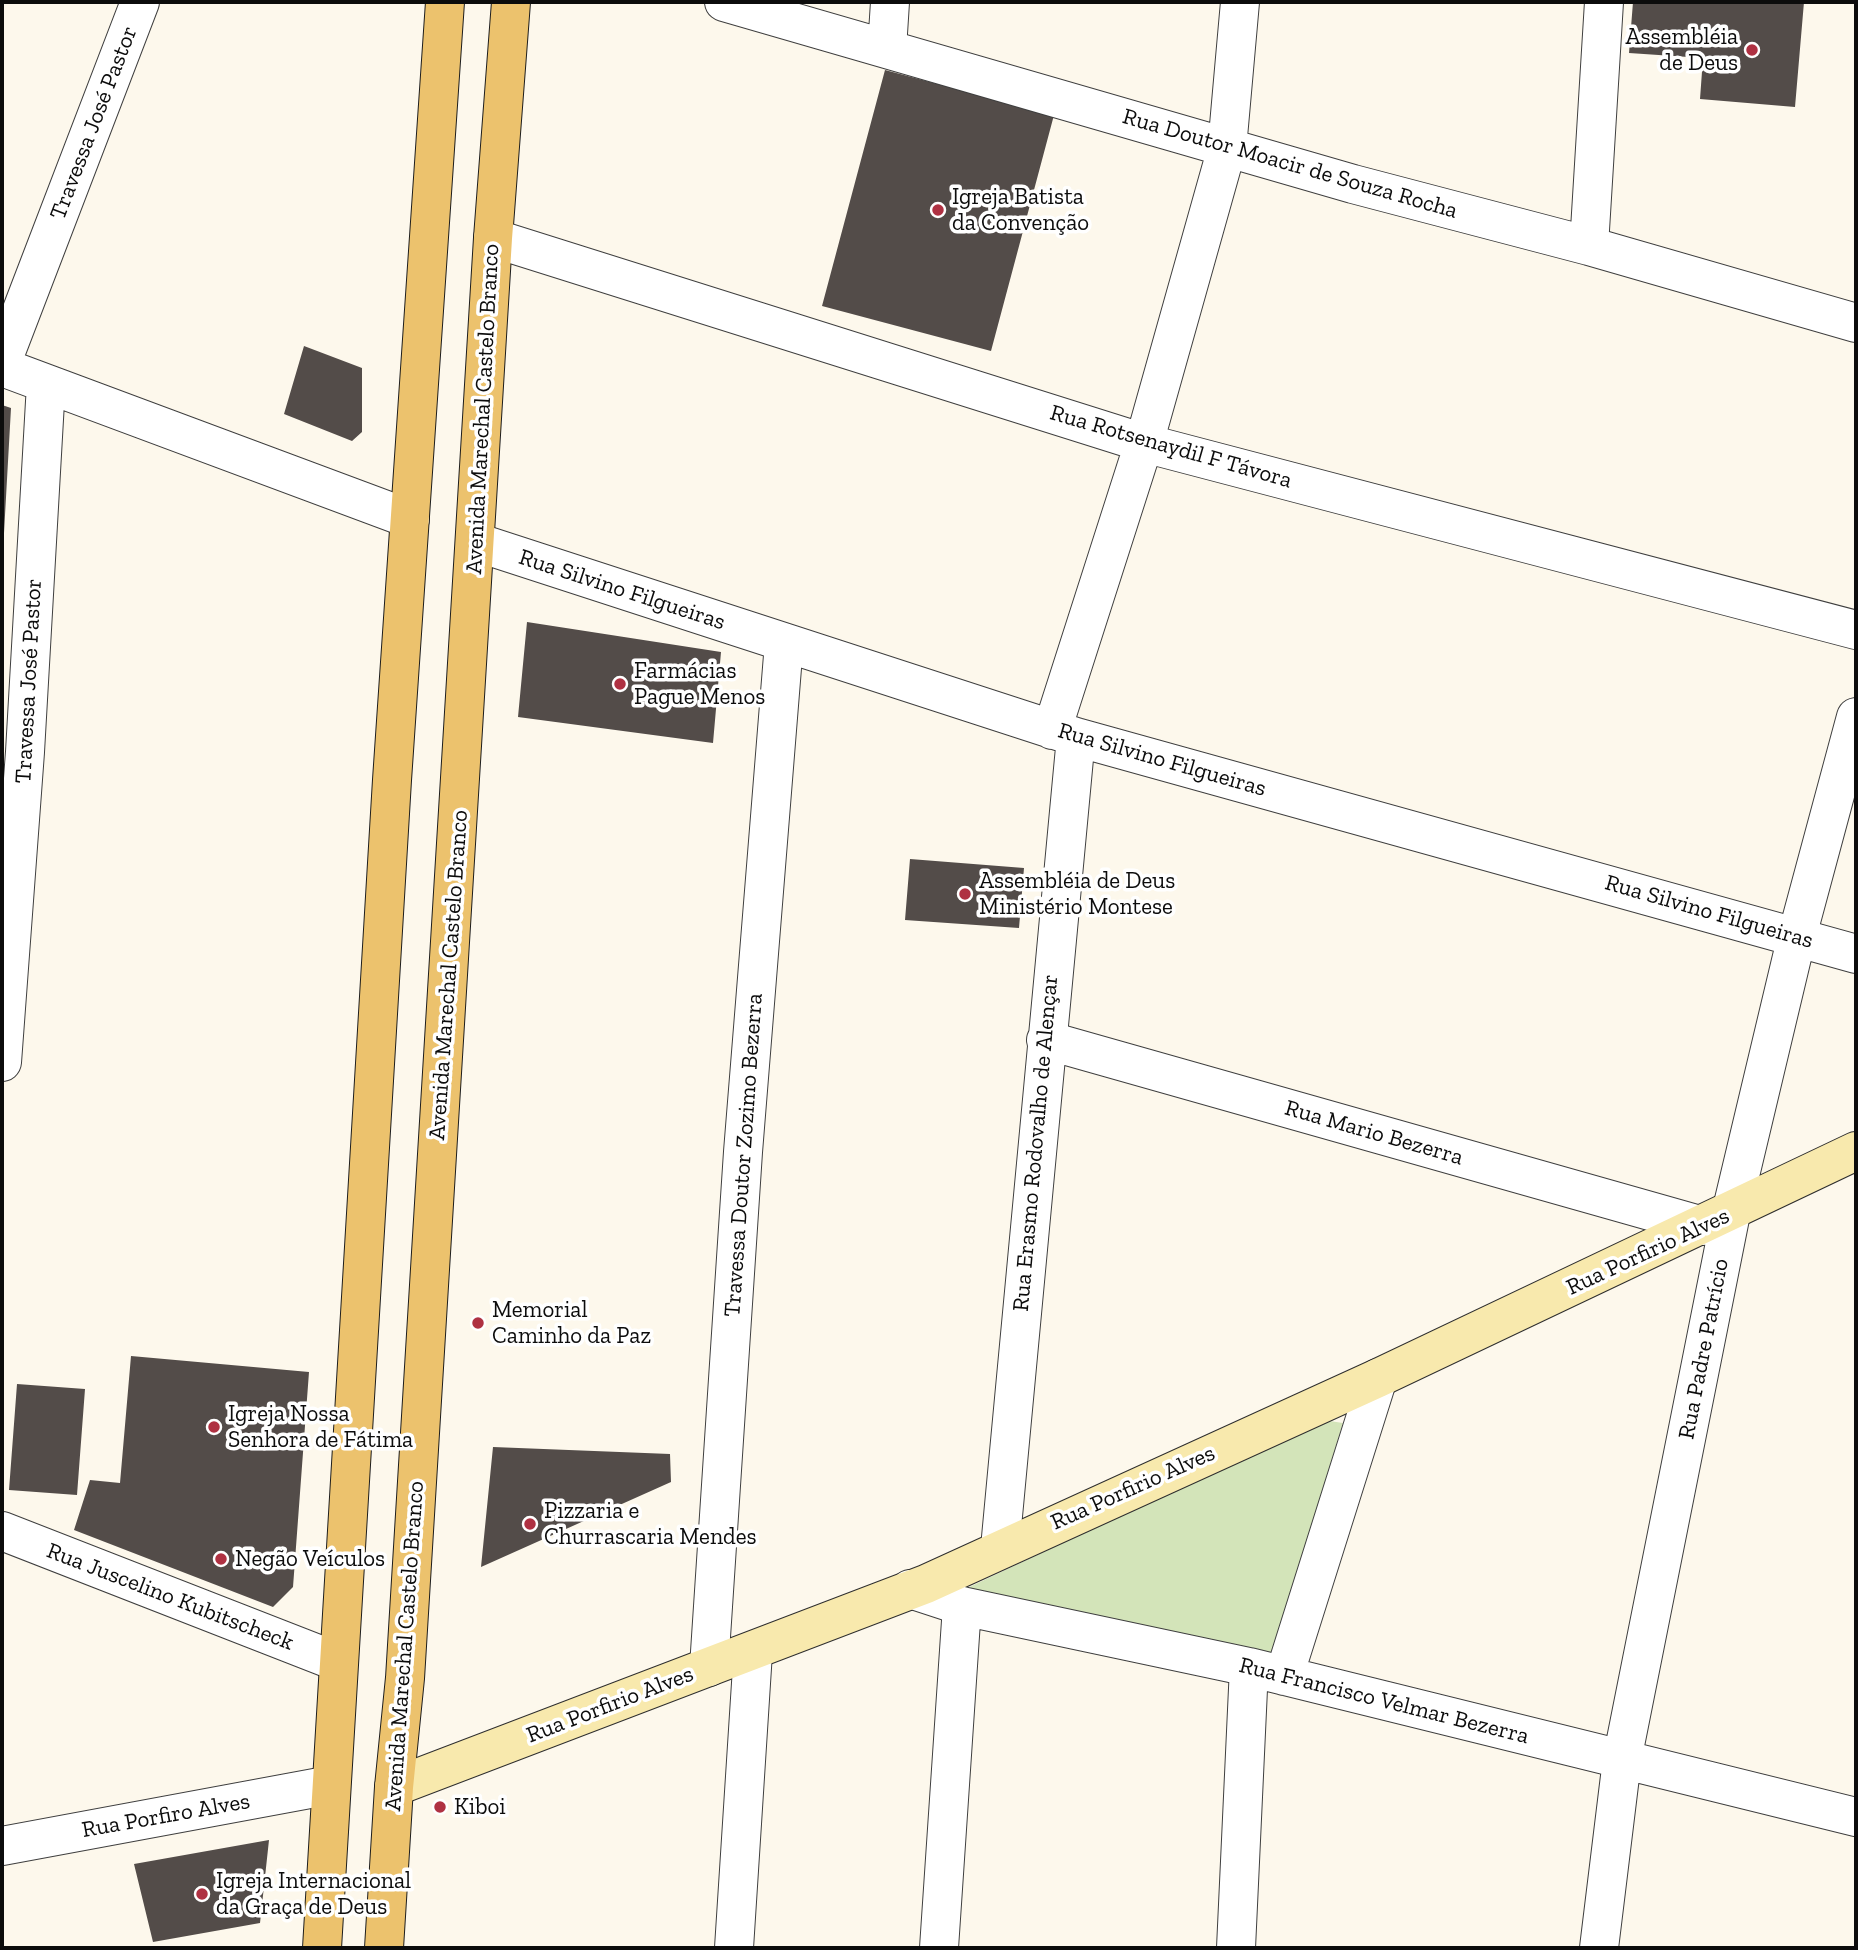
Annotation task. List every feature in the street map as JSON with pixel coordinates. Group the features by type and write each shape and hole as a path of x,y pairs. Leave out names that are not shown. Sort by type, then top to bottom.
{"main road":[{"path":"322,1948 410,519 445,2"},
{"name":"Avenida Marechal Castelo Branco","path":"384,1948 394,1787 405,1678 493,237 511,2"}],"street":[{"name":"Travessa José Pastor","path":"2,364 140,2"},
{"name":"Rua Doutor Moacir de Souza Rocha","path":"724,2 1227,148 1589,246 1856,323"},
{"path":"887,49 890,2"},
{"name":"Rua Erasmo Rodovalho de Alençar","path":"1000,1548 1045,1040 1064,733 1227,148 1240,2"},
{"path":"1589,246 1604,2"},
{"name":"Rua Rotsenaydil F Távora","path":"493,237 1144,443 1856,630"},
{"path":"2,364 46,384 410,519"},
{"name":"Travessa José Pastor","path":"2,1062 14,748 46,384"},
{"name":"Rua Silvino Filgueiras","path":"476,542 1064,733 1856,954"},
{"name":"Travessa Doutor Zozimo Bezerra","path":"709,1667 743,1152 783,643"},
{"name":"Rua Padre Patrício","path":"1599,1948 1622,1760 1717,1220 1856,717"},
{"name":"Rua Mario Bezerra","path":"1045,1040 1717,1220"},
{"name":"Rua Porfirio Alves","path":"394,1787 753,1652 910,1589 1378,1378 1717,1220 1856,1151"},
{"path":"1236,1948 1267,1672 1378,1378"},
{"name":"Rua Juscelino Kubitscheck","path":"2,1531 338,1662"},
{"name":"Rua Francisco Velmar Bezerra","path":"910,1589 962,1606 1267,1672 1856,1817"},
{"path":"939,1948 962,1606"},
{"path":"734,1948 753,1652"},
{"name":"Rua Porfiro Alves","path":"2,1846 331,1785"}],"green space":[{"path":"1323,1420 1343,1423 1272,1653 963,1590"}],"building":[{"name":"Assembléia de Deus","path":"1633,2 1804,2 1795,107 1700,99 1703,58 1629,53"},
{"name":"Igreja Batista da Convenção","path":"885,70 1054,115 991,351 822,306"},
{"path":"304,346 362,368 362,432 352,441 284,414"},
{"path":"2,405 11,408 4,533 2,532"},
{"name":"Farmácias Pague Menos","path":"527,622 721,652 713,743 518,717"},
{"name":"Assembléia de Deus Ministério Montese","path":"910,859 1024,868 1019,928 905,920"},
{"path":"131,1356 309,1372 293,1587 273,1607 74,1530 90,1480 120,1483"},
{"path":"17,1384 85,1389 77,1495 9,1490"},
{"name":"Pizzaria e Churrascaria Mendes","path":"493,1447 670,1454 671,1482 481,1567"},
{"name":"Igreja Internacional da Graça de Deus","path":"269,1840 260,1923 153,1942 134,1864"}],"place":[{"name":"Assembléia de Deus","path":"1752,50"},
{"name":"Igreja Batista da Convenção","path":"938,210"},
{"name":"Farmácias Pague Menos","path":"620,684"},
{"name":"Assembléia de Deus Ministério Montese","path":"965,894"},
{"name":"Memorial Caminho da Paz","path":"478,1323"},
{"name":"Igreja Nossa Senhora de Fátima","path":"214,1427"},
{"name":"Pizzaria e Churrascaria Mendes","path":"530,1524"},
{"name":"Negão Veículos","path":"221,1559"},
{"name":"Kiboi","path":"440,1807"},
{"name":"Igreja Internacional da Graça de Deus","path":"202,1894"}]}
